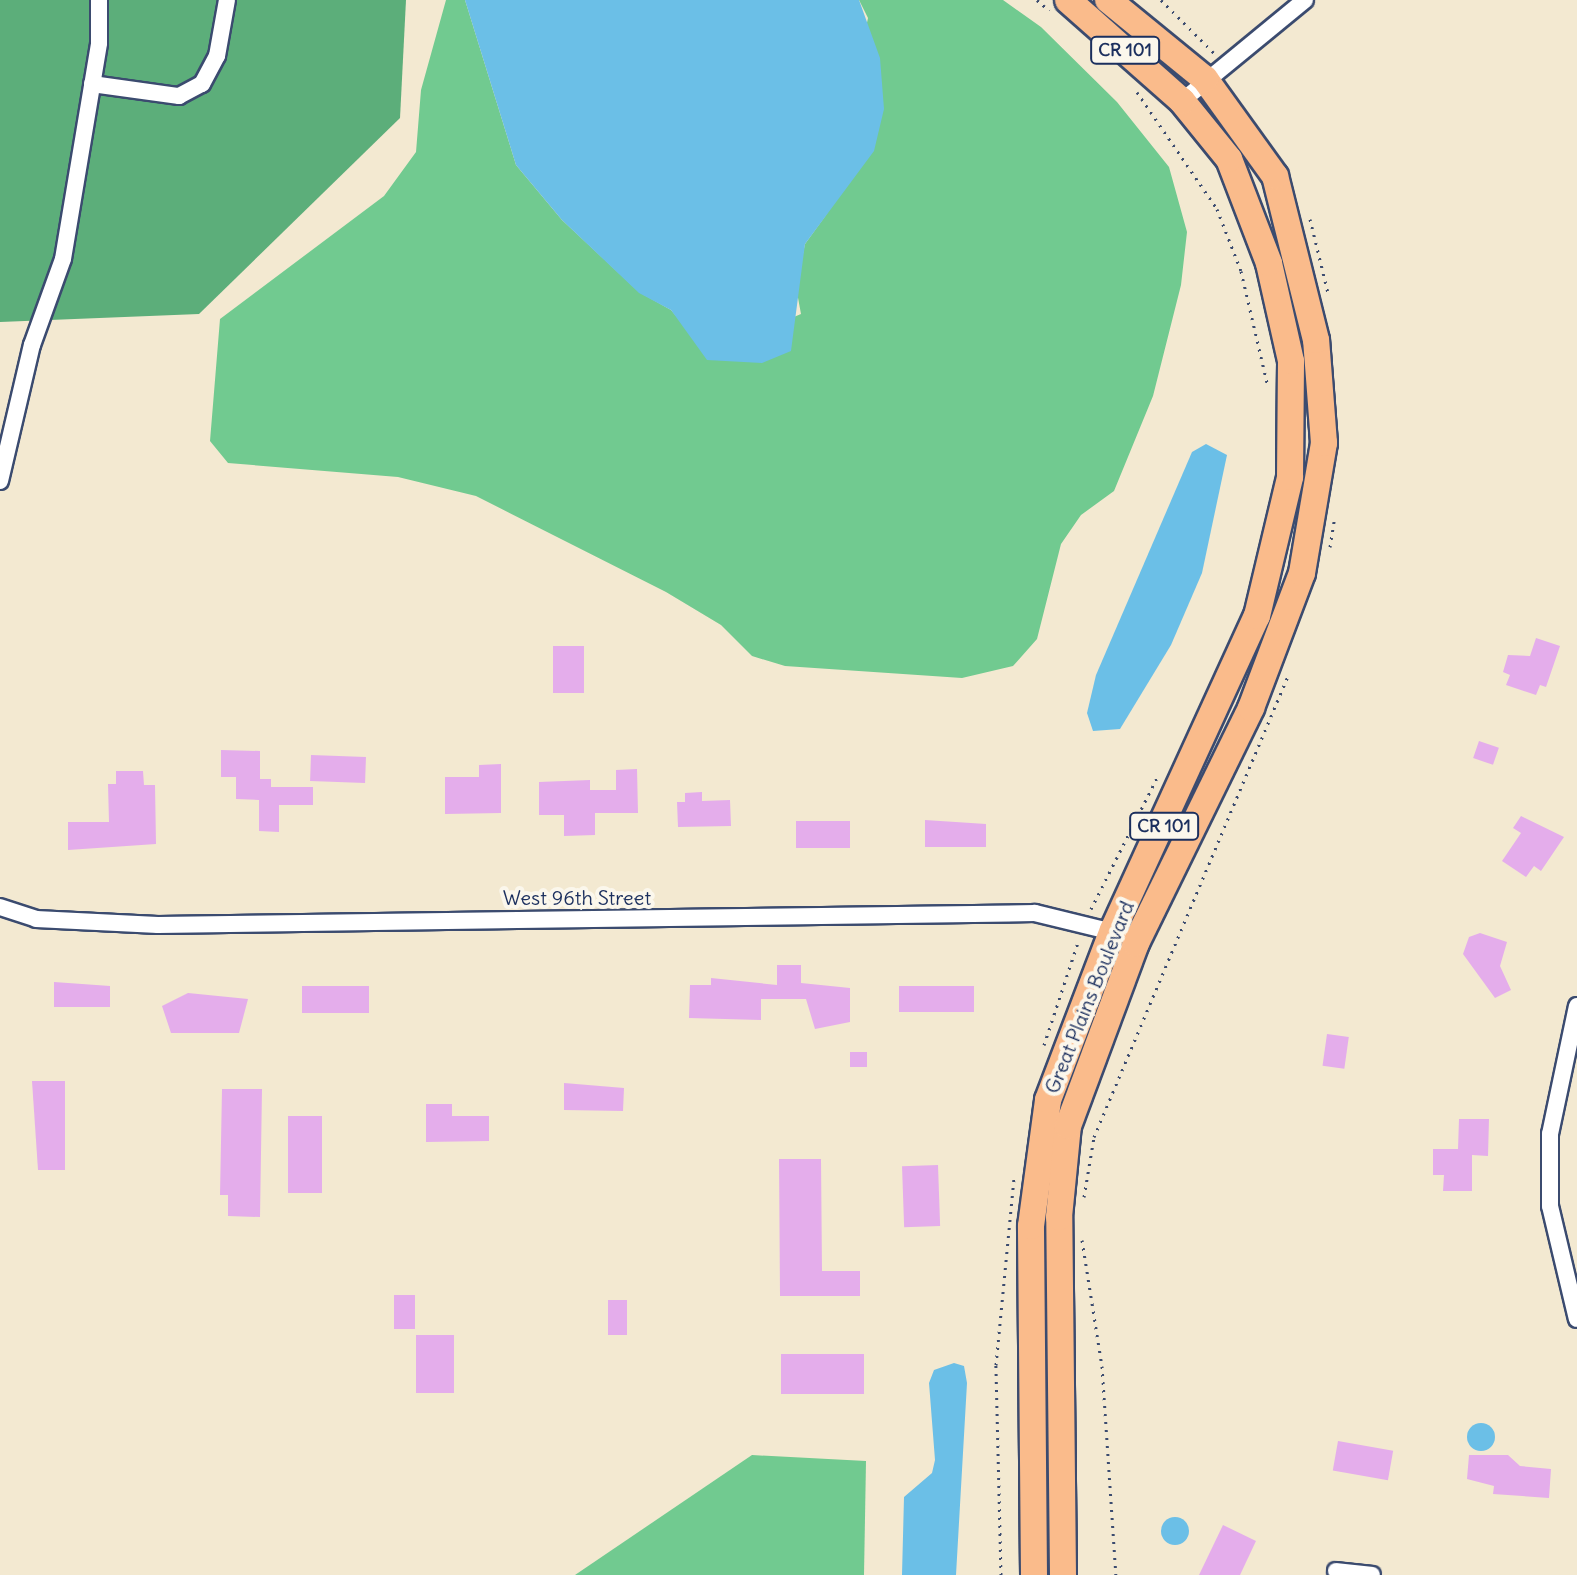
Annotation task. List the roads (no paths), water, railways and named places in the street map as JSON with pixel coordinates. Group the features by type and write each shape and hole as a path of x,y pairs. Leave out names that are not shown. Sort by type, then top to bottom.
{"main road":[{"name":"Great Plains Boulevard","path":"1063,1575 1059,1217 1068,1126 1136,943 1251,708 1292,601 1324,443 1316,340 1275,176 1205,79 1108,0"},
{"name":"Great Plains Boulevard","path":"1034,1575 1031,1226 1048,1100 1113,930 1257,616 1290,477 1291,361 1269,263 1229,159 1182,101 1063,9"}],"street":[{"path":"0,481 32,345 63,259 92,84 99,0"},
{"path":"92,84 179,96 202,84 217,56 227,0"},
{"path":"1182,101 1205,79 1305,0"},
{"name":"West 96th Street","path":"6,910 158,925 1035,913 1113,930 1136,943"},
{"path":"1577,1006 1550,1147 1550,1206 1577,1319"},
{"path":"1336,1571 1372,1575"}],"water":[{"path":"465,0 859,0 880,58 884,109 874,151 805,244 791,351 762,363 707,360 671,310 639,293 562,220 516,165"},
{"path":"1206,444 1227,455 1202,573 1171,645 1120,729 1093,731 1087,713 1096,675 1192,452"},
{"path":"954,1363 964,1366 967,1383 956,1575 902,1575 904,1497 932,1473 935,1460 929,1383 934,1370"},
{"path":"1481,1423 1491,1427 1495,1437 1491,1447 1481,1451 1471,1447 1467,1437 1471,1427"},
{"path":"1175,1517 1185,1521 1189,1531 1185,1541 1175,1545 1165,1541 1161,1531 1165,1521"}]}
